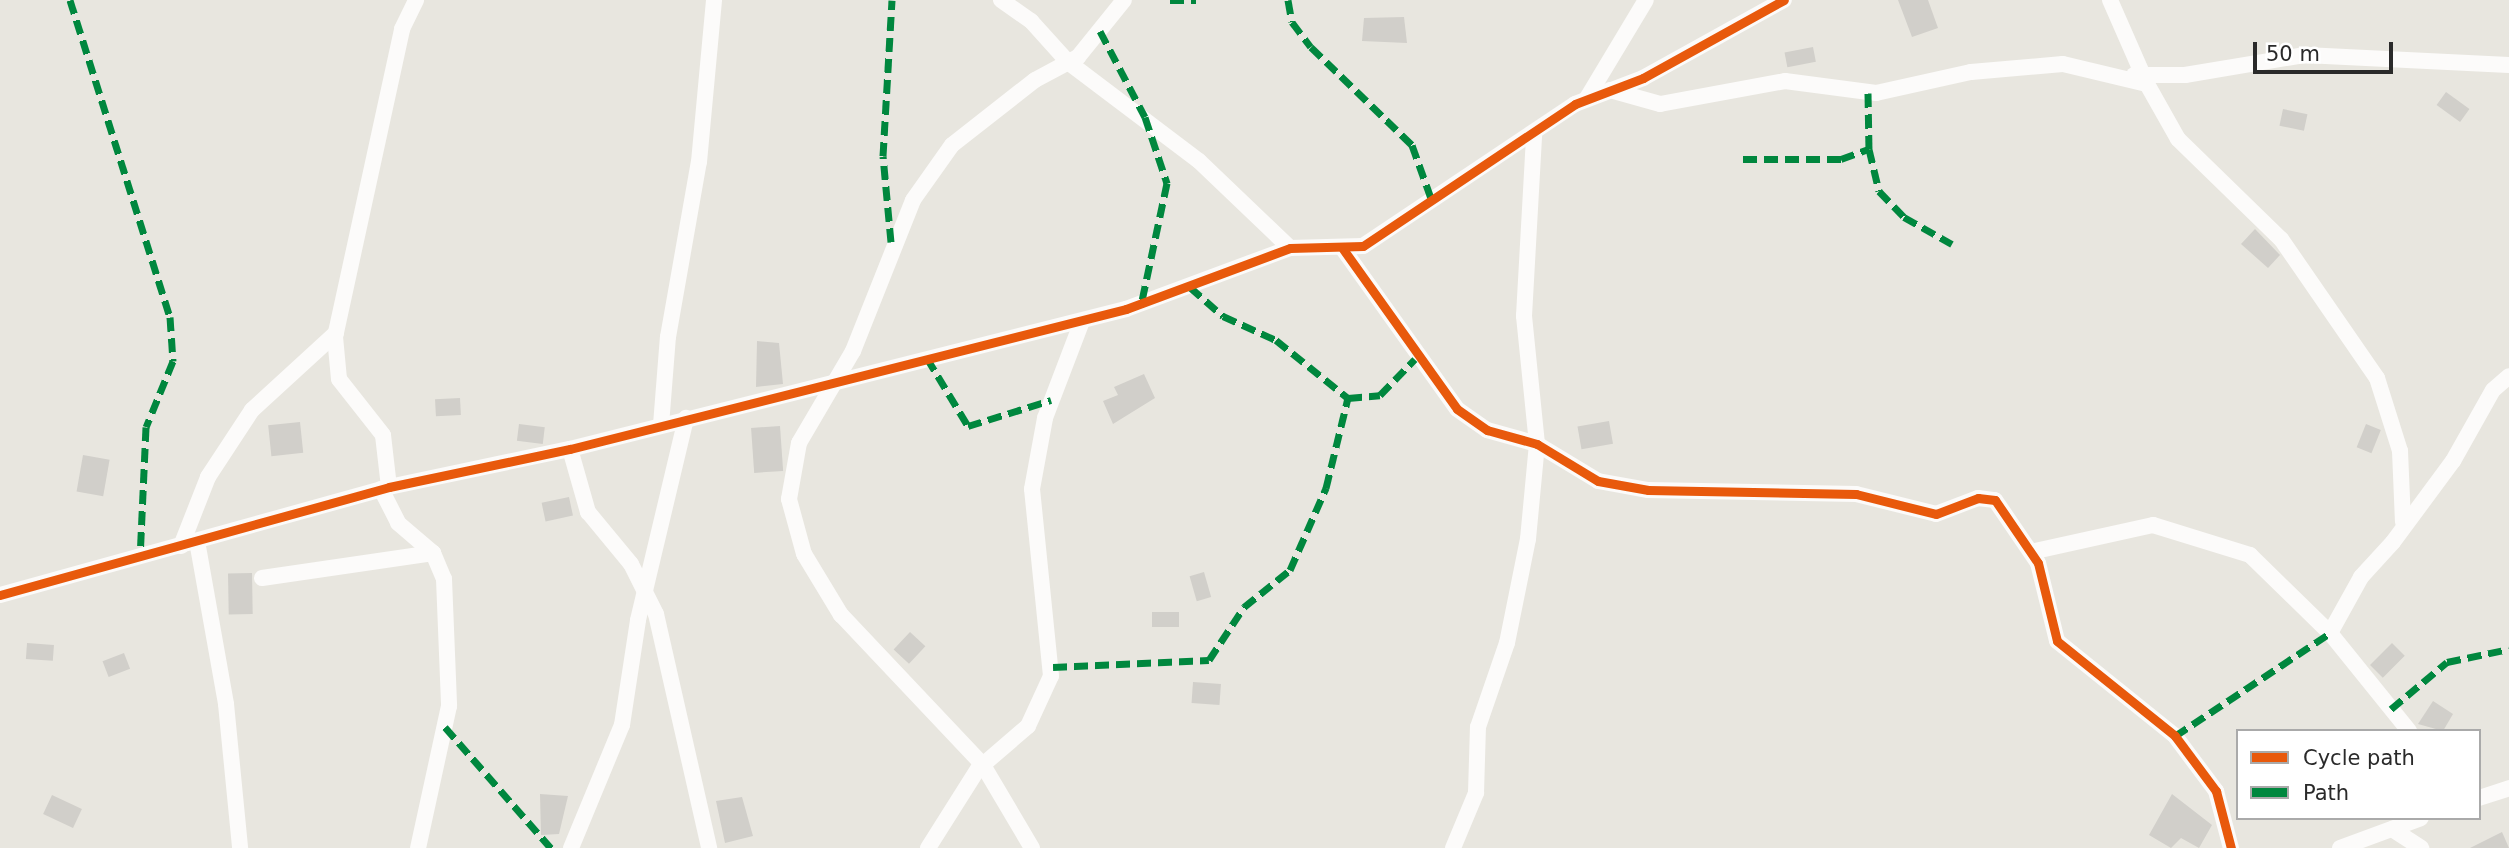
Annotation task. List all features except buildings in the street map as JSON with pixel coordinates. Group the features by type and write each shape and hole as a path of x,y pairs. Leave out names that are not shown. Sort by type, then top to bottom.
{"street":[{"path":"661,425 668,337 699,162 714,0"},
{"path":"1000,0 1031,21 1068,62 1199,161 1290,248"},
{"path":"1032,848 984,765 841,615 791,524 799,443 837,380 895,231 944,155 1035,80 1068,62 1124,0"},
{"path":"1587,98 1646,0"},
{"path":"0,595 385,488 570,449 837,380 1082,321 1170,296 1290,248 1343,249 1377,240 1587,98 1610,90 1784,0"},
{"path":"2110,0 2139,78 2178,139 2281,239 2377,378 2400,451 2403,522"},
{"path":"411,5 336,333 340,379 383,435 385,488 398,523 433,553 444,579 449,706 418,848"},
{"path":"1610,90 1671,104 1785,81 1868,93 1971,72 2063,64 2139,78 2315,55 2509,65"},
{"path":"1453,848 1473,805 1478,727 1518,600 1537,444 1524,316 1534,135"},
{"path":"1343,249 1451,403 1487,430 1537,444 1586,476 1625,487 1856,494 1936,514 1991,498 2031,552 2057,641 2175,736 2216,791 2231,848"},
{"path":"928,848 984,765 1027,726 1051,676 1032,489 1045,418 1082,321"},
{"path":"181,546 208,477 252,410 336,333"},
{"path":"2330,633 2403,522 2509,376"},
{"path":"570,848 616,744 686,418"},
{"path":"570,449 588,512 647,591 709,848"},
{"path":"2031,552 2153,525 2185,530 2261,562 2330,633 2407,729"},
{"path":"197,541 226,704 240,848"},
{"path":"262,578 433,553"},
{"path":"2481,797 2509,788"},
{"path":"2340,848 2416,820"},
{"path":"2392,829 2421,848"}],"marked path":[{"path":"70,0 170,317 173,361 146,427 140,558"},
{"path":"891,242 883,156 892,0"},
{"path":"1170,0 1196,0"},
{"path":"1288,0 1292,22 1311,47 1412,145 1432,201"},
{"path":"1100,31 1145,117 1167,183 1141,305"},
{"path":"1868,93 1869,149 1879,191 1904,217 1952,244"},
{"path":"1743,159 1841,159 1869,149"},
{"path":"1190,287 1223,316 1276,340 1348,398 1380,395 1415,359"},
{"path":"927,358 968,426 1051,400"},
{"path":"1053,667 1209,660 1244,607 1290,570 1326,488 1348,398"},
{"path":"2175,736 2330,633"},
{"path":"2391,709 2447,662 2509,649"},
{"path":"445,727 551,848"}],"cycle path":[{"path":"0,595 389,487 570,449 1126,309 1290,248 1363,246 1575,104 1643,78 1784,0"},
{"path":"1343,249 1457,409 1487,430 1537,444 1598,481 1648,490 1856,494 1936,514 1978,498 1995,500 2038,563 2057,641 2175,736 2216,791 2231,848"}]}
